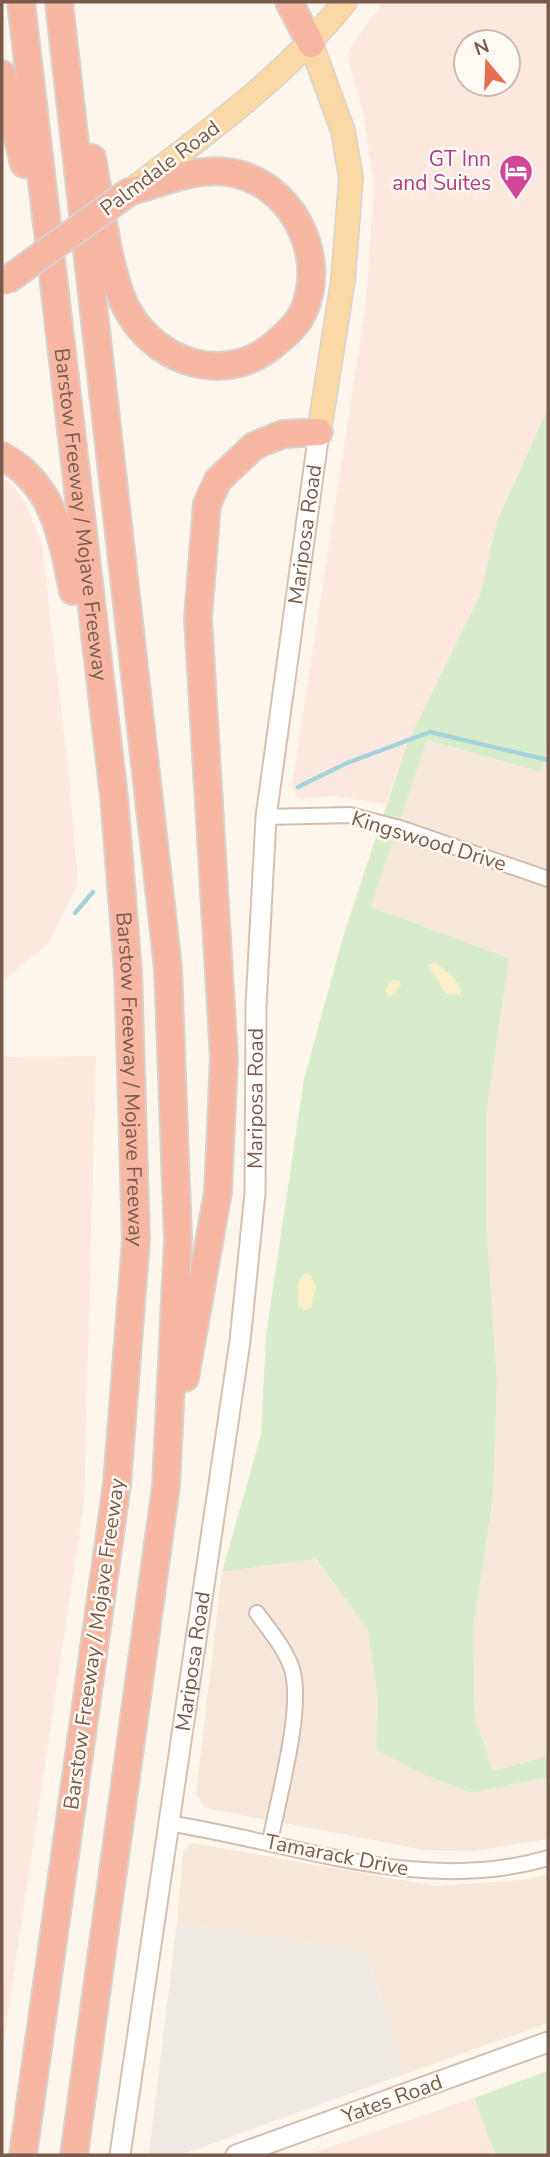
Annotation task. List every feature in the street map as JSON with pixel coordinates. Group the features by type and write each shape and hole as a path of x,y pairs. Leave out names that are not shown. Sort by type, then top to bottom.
{"highway":[{"name":"Barstow Freeway / Mojave Freeway","path":"21,2 57,329 114,797 128,971 136,1240 117,1484 23,2155"},
{"name":"Barstow Freeway / Mojave Freeway","path":"60,2 168,968 178,1239 166,1486 74,2155"},
{"path":"60,2 118,288 128,312 147,338 166,353 191,365 216,367 241,363 267,352 290,331 304,312 312,268 300,223 271,192 251,180 229,172 209,171 129,192"},
{"path":"289,2 311,44"},
{"path":"2,74 9,96 57,329"},
{"name":"Palmdale Road","path":"3,282 129,192"},
{"path":"166,1486 218,1192 224,1058 198,618 207,504 218,480 254,446 283,434 319,432"},
{"path":"2,456 26,473 53,507 67,561 114,797"}],"main road":[{"name":"Palmdale Road","path":"129,192 230,115 311,44 345,2"},
{"name":"Mariposa Road","path":"120,2155 240,1340 256,1194 256,1006 266,817 319,432 343,280 351,178 343,131 311,44"},
{"name":"Yates Road","path":"236,2155 548,2042"}],"street":[{"name":"Kingswood Drive","path":"266,817 350,815 403,829 548,879"},
{"path":"257,1613 283,1648 292,1669 296,1700 270,1842"},
{"name":"Tamarack Drive","path":"167,1823 384,1867 441,1872 491,1870 548,1858"}],"shaded area":[{"path":"383,2 548,2 548,408 497,521 480,595 408,741 386,804 334,796 298,799 292,786 365,309 369,262 374,184 363,112 348,58 350,48"},
{"path":"2,479 10,483 24,500 42,545 70,786 78,885 49,942 2,982"},
{"path":"427,740 540,772 548,741 548,1756 493,1771 475,1718 473,1630 493,1497 497,1381 486,1219 486,1115 509,958 371,907"},
{"path":"96,1056 84,1502 2,2054 2,1057"},
{"path":"315,1559 368,1630 378,1700 376,1750 427,1776 470,1793 548,1777 548,1839 474,1851 425,1850 205,1808 196,1794 222,1572"},
{"path":"192,1843 436,1886 524,1880 548,1874 548,2023 405,2074 366,1952 177,1923 183,1852"},
{"path":"177,1923 366,1952 405,2074 180,2155 151,2155 149,2153"},
{"path":"474,2098 495,2155 306,2155"}],"green space":[{"path":"548,408 548,741 541,772 427,740 371,907 509,958 486,1115 486,1219 497,1381 493,1497 473,1630 475,1718 493,1771 548,1756 548,1777 471,1793 427,1776 376,1750 378,1700 368,1630 316,1559 222,1572 261,1435 266,1335 304,1079 343,937 408,741 480,595 497,521"},
{"path":"548,2071 548,2155 495,2155 474,2098"}],"sand":[{"path":"435,962 454,978 461,989 460,995 446,993 428,966"},
{"path":"393,980 400,981 401,985 389,998 385,990"},
{"path":"304,1274 310,1274 316,1286 311,1308 304,1310 298,1307 298,1283"}],"waterway":[{"path":"298,787 347,763 430,732 548,760"},
{"path":"75,913 93,892"}],"place":[{"name":"GT Inn and Suites","path":"516,201"}]}
